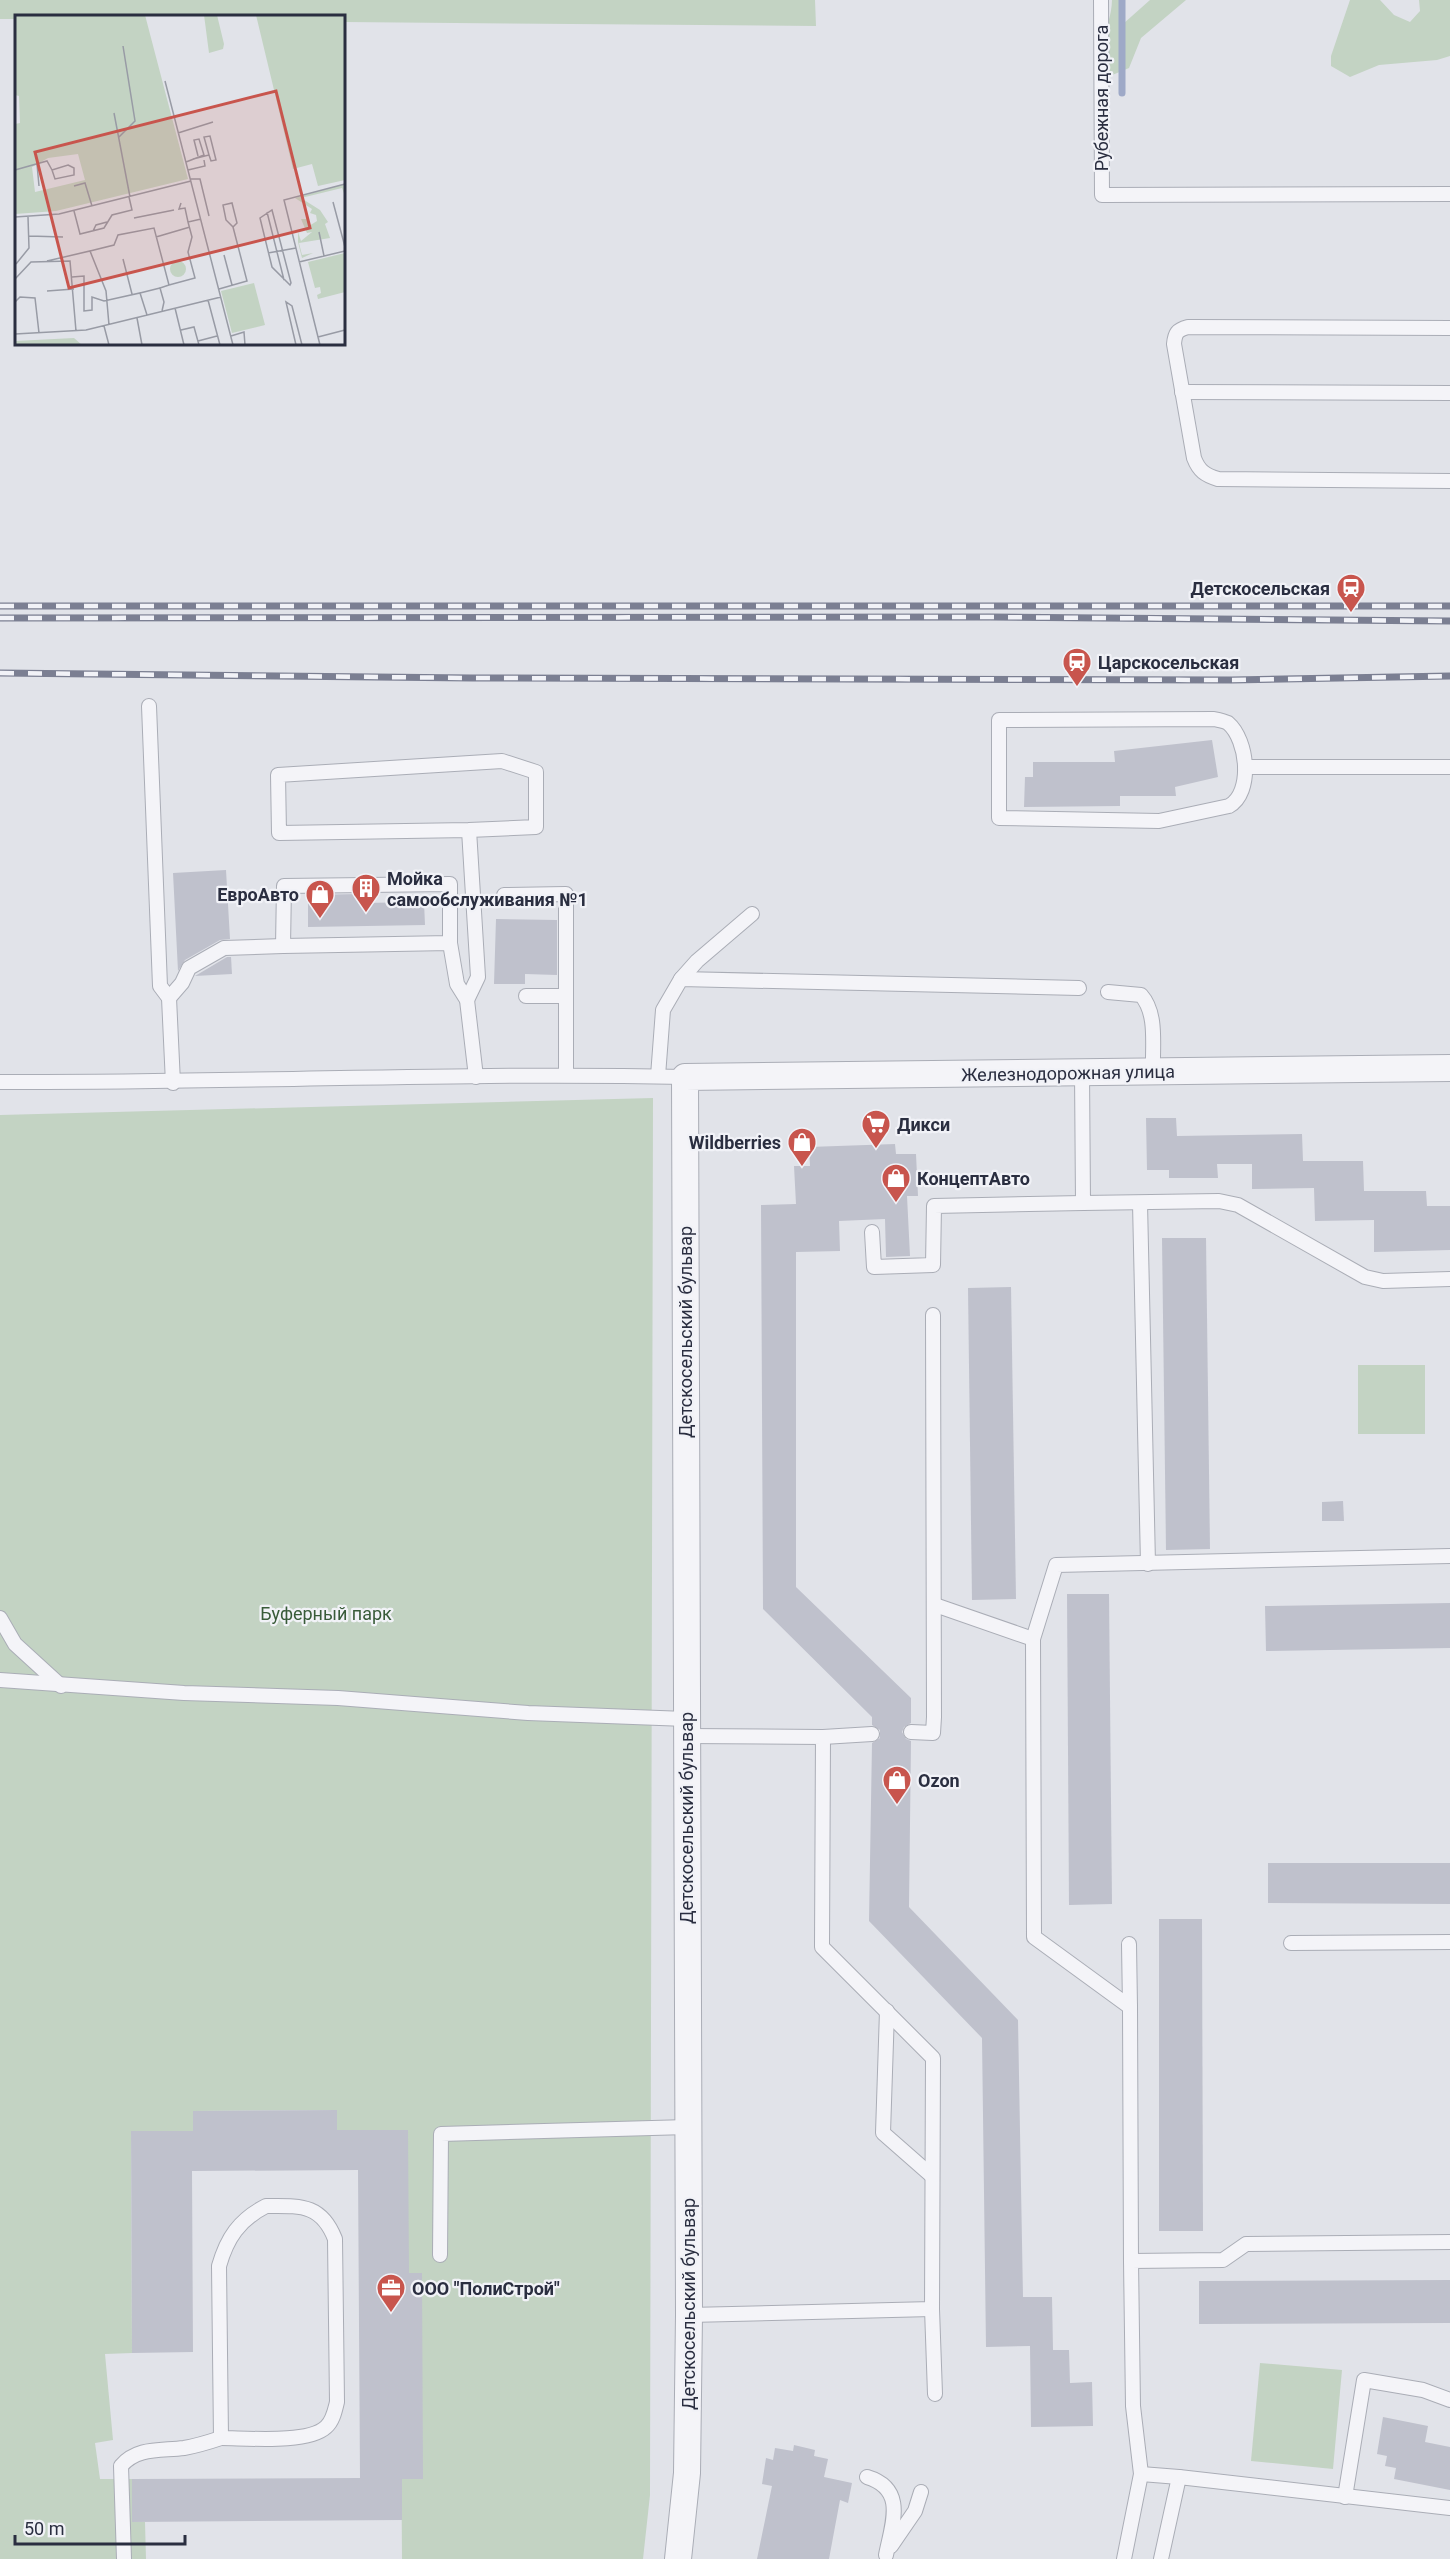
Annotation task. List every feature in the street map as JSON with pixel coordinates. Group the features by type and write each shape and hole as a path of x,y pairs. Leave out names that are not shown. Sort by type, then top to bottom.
{"street":[{"name":"Железнодорожная улица","path":"685,1077 1450,1068"},
{"name":"Детскосельский бульвар","path":"678,2559 687,2474 688,2315 685,1077"}],"lane":[{"name":"Рубежная дорога","path":"1101,0 1102,195 1450,194"},
{"path":"1450,328 1188,327 1180,329 1175,334 1174,344 1194,458 1198,469 1207,476 1218,479 1450,482"},
{"path":"1182,392 1450,393"},
{"path":"149,706 160,986 170,998 173,1083"},
{"path":"1214,719 1227,722 1237,734 1245,767 1241,795 1237,802 1159,821 999,818 999,720 1214,719"},
{"path":"502,760 536,772 536,828 468,830 279,833 278,776 502,760"},
{"path":"1245,767 1450,766"},
{"path":"467,1000 478,977 468,830"},
{"path":"283,946 284,886 450,884 450,943 457,984 467,1000 476,1077"},
{"path":"504,895 566,894 566,1074"},
{"path":"658,1076 663,1010 681,979 752,914"},
{"path":"170,998 183,983 189,968 224,948 450,943"},
{"path":"681,979 1079,988"},
{"path":"1108,992 1141,995 1149,1004 1153,1072"},
{"path":"526,996 566,996"},
{"path":"1082,1072 1083,1203"},
{"path":"0,1082 173,1083 566,1074 685,1077"},
{"path":"872,1232 873,1267 933,1265 934,1206 1219,1201 1238,1205 1365,1277 1383,1281 1450,1280"},
{"path":"1140,1203 1148,1564"},
{"path":"911,1732 933,1732 935,1605 933,1316"},
{"path":"1130,2007 1034,1938 1032,1638 1056,1565 1450,1556"},
{"path":"935,1605 1032,1638"},
{"path":"0,1618 15,1644 62,1686"},
{"path":"0,1680 62,1686 338,1698 823,1737 872,1734"},
{"path":"823,1737 822,1947 933,2058 932,2309 935,2394"},
{"path":"1291,1943 1450,1942"},
{"path":"1124,2559 1141,2474 1133,2406 1129,1944"},
{"path":"887,2011 883,2133 932,2176"},
{"path":"440,2255 441,2134 688,2127"},
{"path":"124,2559 121,2466 129,2456 142,2452 186,2448 221,2438 300,2437 314,2434 327,2427 334,2415 337,2402 335,2238 329,2224 318,2213 302,2206 266,2206 248,2215 225,2246 219,2266 221,2438"},
{"path":"1131,2261 1223,2260 1246,2244 1450,2242"},
{"path":"688,2315 932,2309"},
{"path":"1345,2497 1364,2380 1423,2390 1450,2400"},
{"path":"1141,2474 1450,2508"},
{"path":"867,2477 887,2486 893,2495 894,2508 886,2557"},
{"path":"1161,2559 1179,2477"},
{"path":"886,2557 896,2537 915,2511 921,2492"}],"green space":[{"path":"0,0 815,0 816,26 345,22 345,15 15,15 15,19 0,19"},
{"path":"1112,0 1123,0 1123,24 1150,0 1186,0 1141,38 1129,68 1110,76 1105,64 1102,45"},
{"path":"1350,0 1380,0 1394,15 1410,22 1420,11 1419,0 1450,0 1450,56 1437,60 1379,65 1350,77 1331,66 1331,56"},
{"name":"Буферный парк","path":"653,1098 650,2495 643,2559 402,2559 400,2273 408,2130 358,2130 337,2138 337,2110 193,2111 193,2131 131,2131 132,2353 105,2354 113,2440 95,2443 100,2479 132,2479 132,2522 145,2522 146,2559 0,2559 0,1115"},
{"path":"1358,1365 1425,1365 1425,1434 1358,1434"},
{"path":"1260,2363 1342,2370 1333,2469 1251,2461"}],"building":[{"path":"1212,740 1218,777 1175,787 1176,796 1120,796 1120,806 1024,807 1025,777 1033,777 1033,762 1115,762 1114,751"},
{"path":"226,870 230,939 220,940 185,960 178,971 173,873"},
{"name":"Мойка самообслуживания №1","path":"360,894 361,903 424,902 425,925 308,927 308,895"},
{"path":"496,919 557,920 557,975 525,974 525,984 494,984"},
{"path":"227,957 231,957 232,974 195,976"},
{"path":"1146,1118 1176,1118 1177,1136 1302,1134 1303,1161 1363,1161 1364,1191 1426,1191 1427,1206 1450,1206 1450,1250 1374,1252 1374,1220 1315,1221 1314,1188 1252,1189 1252,1164 1217,1164 1218,1178 1169,1178 1169,1170 1147,1170"},
{"path":"895,1144 896,1154 916,1154 918,1196 907,1196 910,1256 886,1257 885,1219 839,1221 840,1251 796,1252 796,1587 911,1698 911,1723 904,1727 902,1732 906,1739 911,1741 909,1907 1018,2020 1023,2297 1052,2297 1053,2350 1069,2350 1070,2383 1092,2382 1093,2426 1031,2427 1030,2346 986,2347 982,2038 869,1921 872,1743 880,1738 880,1730 872,1725 872,1717 763,1609 761,1205 796,1204 794,1166 810,1166 809,1147"},
{"path":"1162,1238 1206,1238 1210,1549 1166,1550"},
{"path":"1011,1287 1016,1599 972,1600 968,1288"},
{"path":"1343,1501 1344,1521 1322,1521 1322,1502"},
{"path":"1067,1594 1109,1594 1112,1904 1069,1905"},
{"path":"1450,1603 1450,1648 1266,1651 1265,1606"},
{"path":"1268,1863 1450,1863 1450,1904 1268,1903"},
{"path":"1159,1919 1202,1919 1203,2231 1159,2231"},
{"name":"ООО \"ПолиСтрой\"","path":"337,2110 337,2130 408,2130 409,2273 422,2273 423,2479 402,2479 402,2520 132,2522 132,2479 360,2478 358,2170 192,2171 193,2352 132,2353 131,2131 193,2131 193,2111"},
{"path":"1450,2280 1450,2323 1199,2324 1199,2281"},
{"path":"1383,2417 1428,2426 1425,2442 1450,2447 1450,2490 1394,2479 1396,2468 1385,2466 1387,2456 1377,2454"},
{"path":"794,2445 815,2450 814,2456 828,2459 824,2477 852,2483 848,2503 840,2500 829,2559 757,2559 772,2486 762,2484 766,2458 773,2460 775,2448 793,2451"}],"waterway":[{"path":"1122,0 1122,93"}],"railway":[{"path":"0,606 1450,606"},
{"path":"0,618 990,617 1450,621"},
{"path":"0,673 472,678 1232,680 1450,676"}],"place":[{"name":"Детскосельская","path":"1351,614"},
{"name":"Царскосельская","path":"1077,688"},
{"name":"Мойка самообслуживания №1","path":"366,914"},
{"name":"ЕвроАвто","path":"320,920"},
{"name":"Дикси","path":"876,1150"},
{"name":"Wildberries","path":"802,1168"},
{"name":"КонцептАвто","path":"896,1204"},
{"name":"Ozon","path":"897,1806"},
{"name":"ООО \"ПолиСтрой\"","path":"391,2314"}]}
